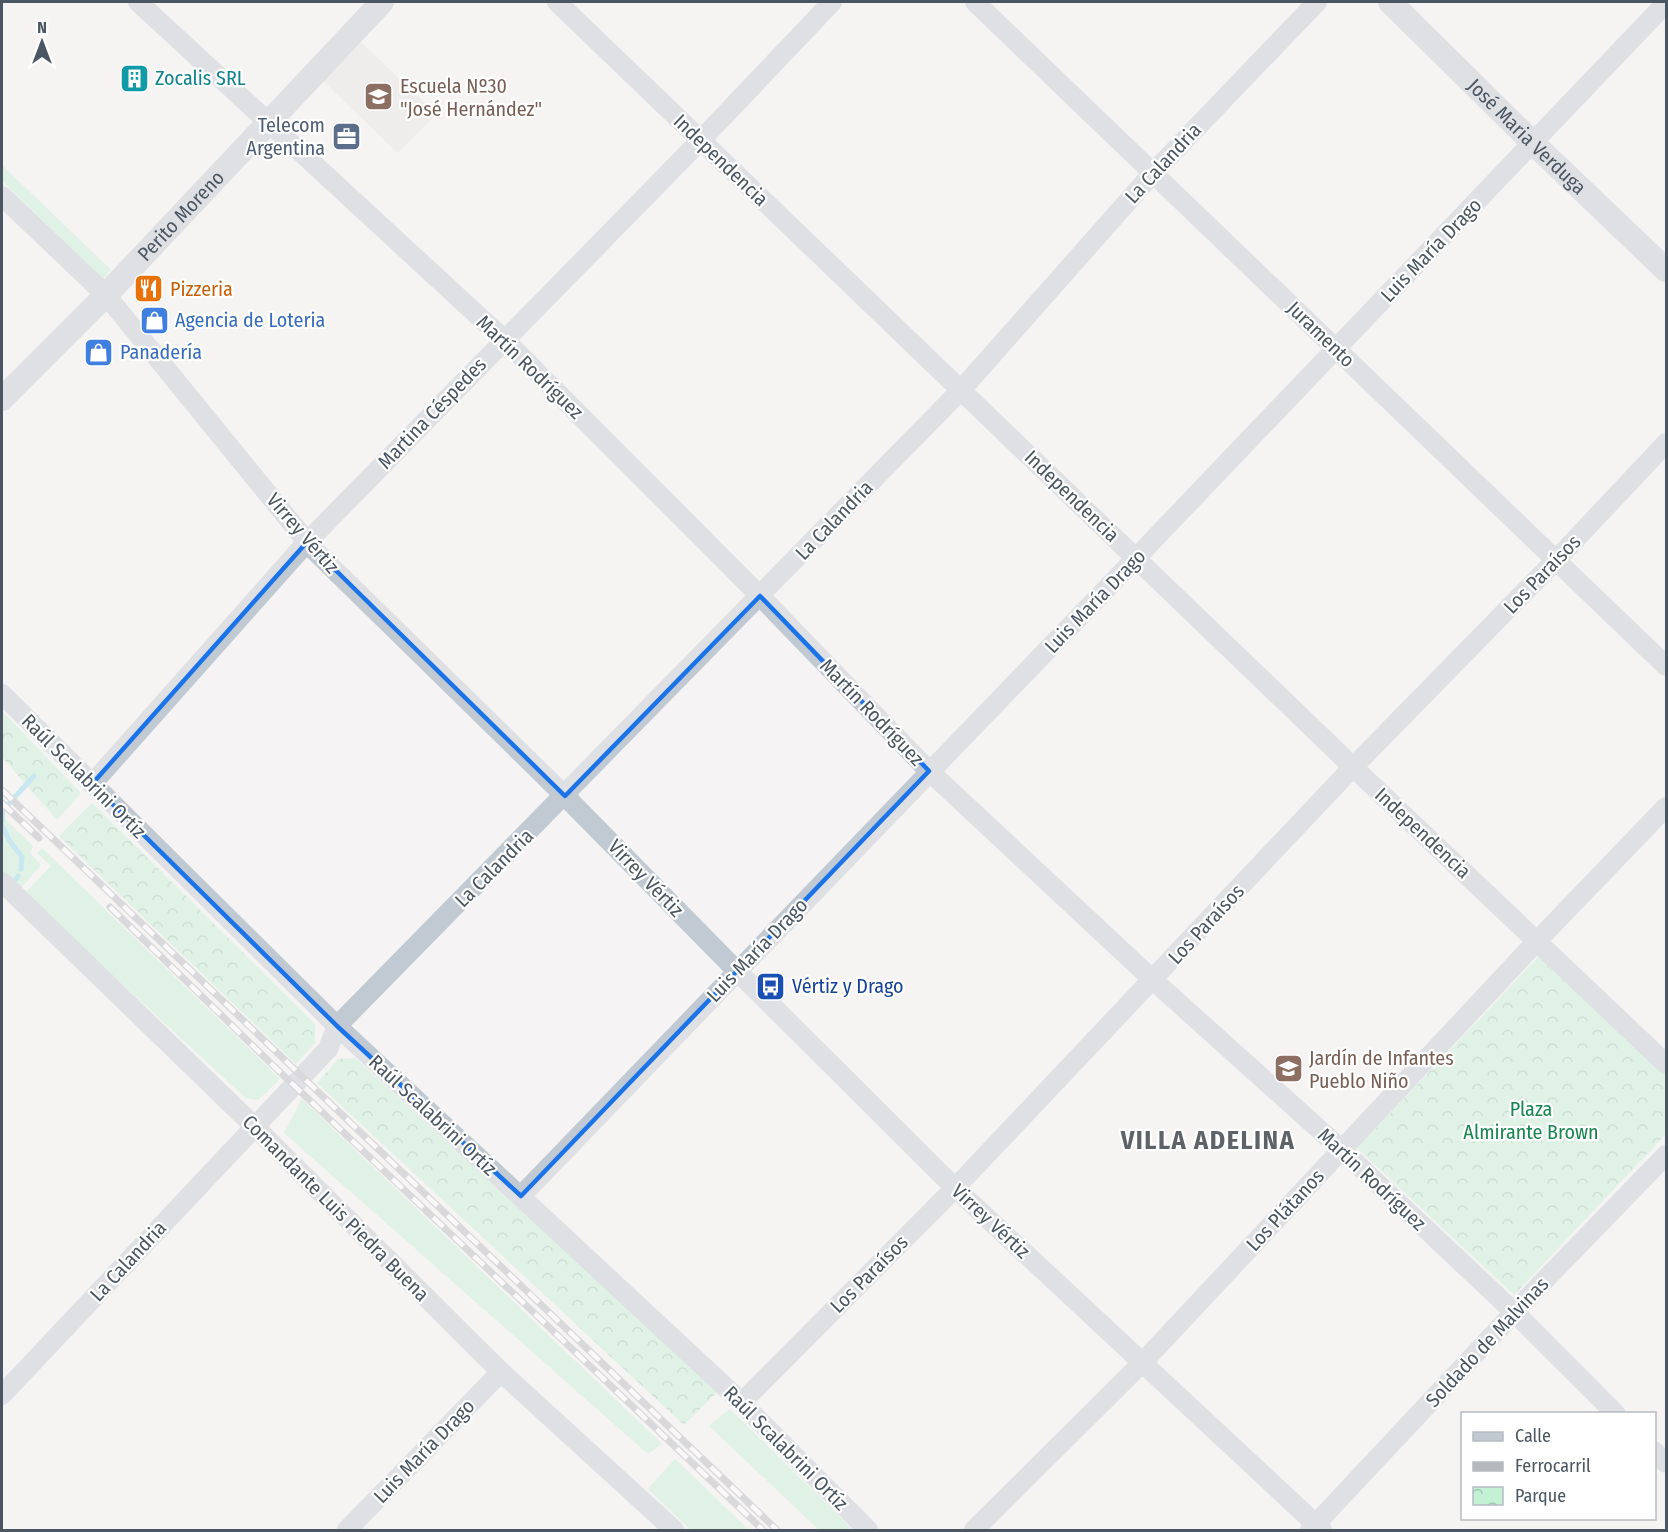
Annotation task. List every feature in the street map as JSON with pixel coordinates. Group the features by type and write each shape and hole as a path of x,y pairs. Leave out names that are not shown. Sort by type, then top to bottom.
{"street":[{"name":"Martín Rodríguez","path":"138,2 504,340 760,596 929,771 1153,980 1341,1149 1514,1312 1615,1412"},
{"name":"Perito Moreno","path":"2,399 106,295 382,2"},
{"name":"Independencia","path":"557,2 1666,1064"},
{"name":"Martina Céspedes","path":"92,784 307,542 701,140 832,2"},
{"name":"Juramento","path":"975,2 1666,666"},
{"name":"La Calandria","path":"2,1395 328,1049 337,1026 961,390 1153,173 1317,2"},
{"name":"José Maria Verduga","path":"1390,2 1666,270"},
{"name":"Luis María Drago","path":"521,1196 1136,558 1666,3"},
{"name":"Virrey Vértiz","path":"2,196 106,295 307,542 565,796 955,1188 1143,1362 1316,1529"},
{"name":"Los Paraísos","path":"742,1402 955,1188 1353,766 1556,560 1666,443"},
{"name":"Raúl Scalabrini Ortíz","path":"2,694 337,1026 742,1402 868,1530"},
{"name":"Los Plátanos","path":"974,1530 1143,1362 1537,941 1666,807"},
{"name":"Comandante Luis Piedra Buena","path":"4,890 255,1127 501,1372 674,1530"},
{"name":"Soldado de Malvinas","path":"1316,1529 1514,1312 1666,1155"},
{"name":"Luis María Drago","path":"347,1530 501,1372"}],"highlighted area":[{"path":"307,542 565,796 760,596 929,771 521,1196 337,1026 92,784"}],"shaded area":[{"name":"Escuela Nº30 \"José Hernández\"","path":"361,42 436,114 398,153 323,81"}],"green space":[{"path":"2,165 111,270 103,279 2,181"},
{"path":"2,711 81,793 57,820 2,757"},
{"path":"92,803 315,1024 315,1043 296,1064 59,836"},
{"path":"2,816 33,846 30,853 41,865 19,890 2,873"},
{"path":"42,848 280,1079 258,1100 246,1098 24,894 51,866 37,853"},
{"name":"Plaza Almirante Brown","path":"1544,951 1666,1066 1666,1134 1514,1295 1357,1148"},
{"path":"355,1058 718,1391 684,1425 317,1083 338,1059"},
{"path":"302,1099 662,1444 648,1454 284,1133"},
{"path":"730,1409 853,1530 819,1530 709,1426"},
{"path":"675,1459 749,1530 691,1530 648,1489"}],"waterway":[{"path":"2,822 3,810 34,776"},
{"path":"2,825 9,840 22,857 21,869"},
{"path":"15,880 18,876"}],"railway":[{"path":"2,790 777,1530"},
{"path":"2,803 39,838"},
{"path":"110,907 283,1075 763,1530"}],"place":[{"name":"Zocalis SRL","path":"134,78"},
{"name":"Escuela Nº30 \"José Hernández\"","path":"379,97"},
{"name":"Telecom Argentina","path":"346,137"},
{"name":"Pizzeria","path":"149,289"},
{"name":"Agencia de Loteria","path":"154,320"},
{"name":"Panadería","path":"99,352"},
{"name":"Vértiz y Drago","path":"771,986"},
{"name":"Jardín de Infantes Pueblo Niño","path":"1288,1069"}],"district":[{"name":"VILLA ADELINA","path":"1208,1140"}]}
